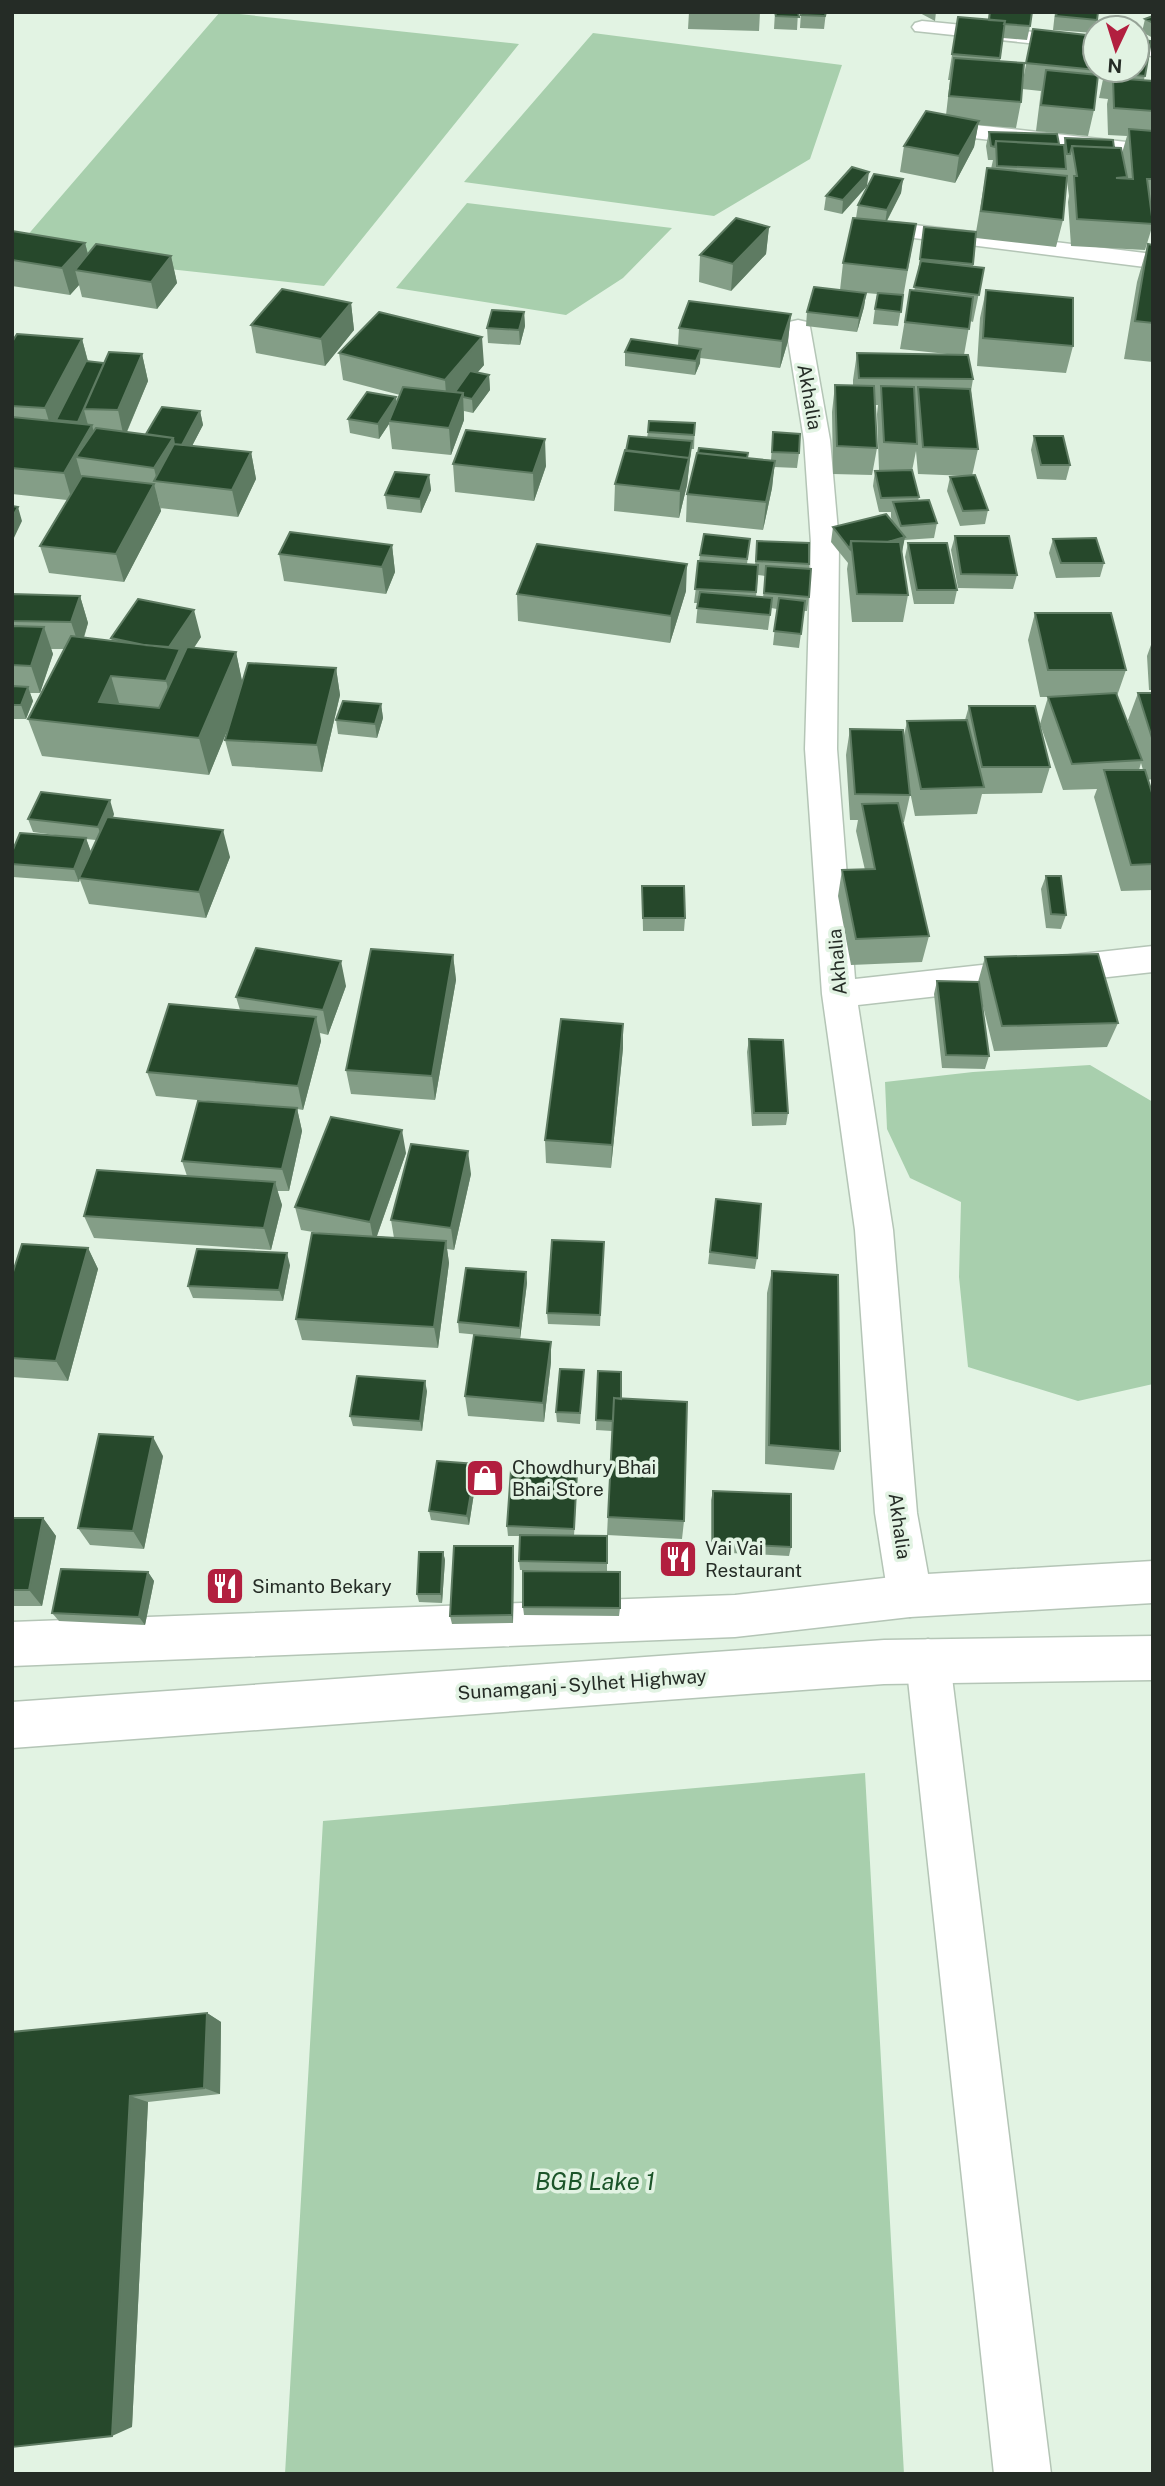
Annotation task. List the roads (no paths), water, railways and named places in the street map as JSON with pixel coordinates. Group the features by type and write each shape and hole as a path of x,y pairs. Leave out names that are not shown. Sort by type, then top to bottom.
{"street":[{"path":"922,27 1081,43"},
{"path":"931,127 1153,152"},
{"path":"898,230 1153,261"},
{"name":"Akhalia","path":"798,327 817,440 825,543 820,696 835,748 839,994 874,1230 896,1513 910,1596"},
{"path":"839,994 1153,959"},
{"path":"12,1644 735,1616 910,1596 1153,1582"},
{"name":"Sunamganj - Sylhet Highway","path":"12,1725 870,1662 1153,1658"},
{"path":"928,1661 1023,2474"}],"water":[{"path":"220,12 519,44 324,286 13,252"},
{"path":"593,33 842,65 810,159 714,216 464,182"},
{"path":"467,203 672,228 623,278 566,315 396,288"},
{"path":"1090,1065 1153,1102 1153,1384 1078,1401 968,1367 959,1277 961,1202 910,1178 887,1129 885,1082 973,1072"},
{"name":"BGB Lake 1","path":"865,1773 904,2474 285,2474 323,1821"}],"place":[{"name":"Chowdhury Bhai Bhai Store","path":"485,1478"},
{"name":"Vai Vai Restaurant","path":"678,1559"},
{"name":"Simanto Bekary","path":"225,1586"}]}
